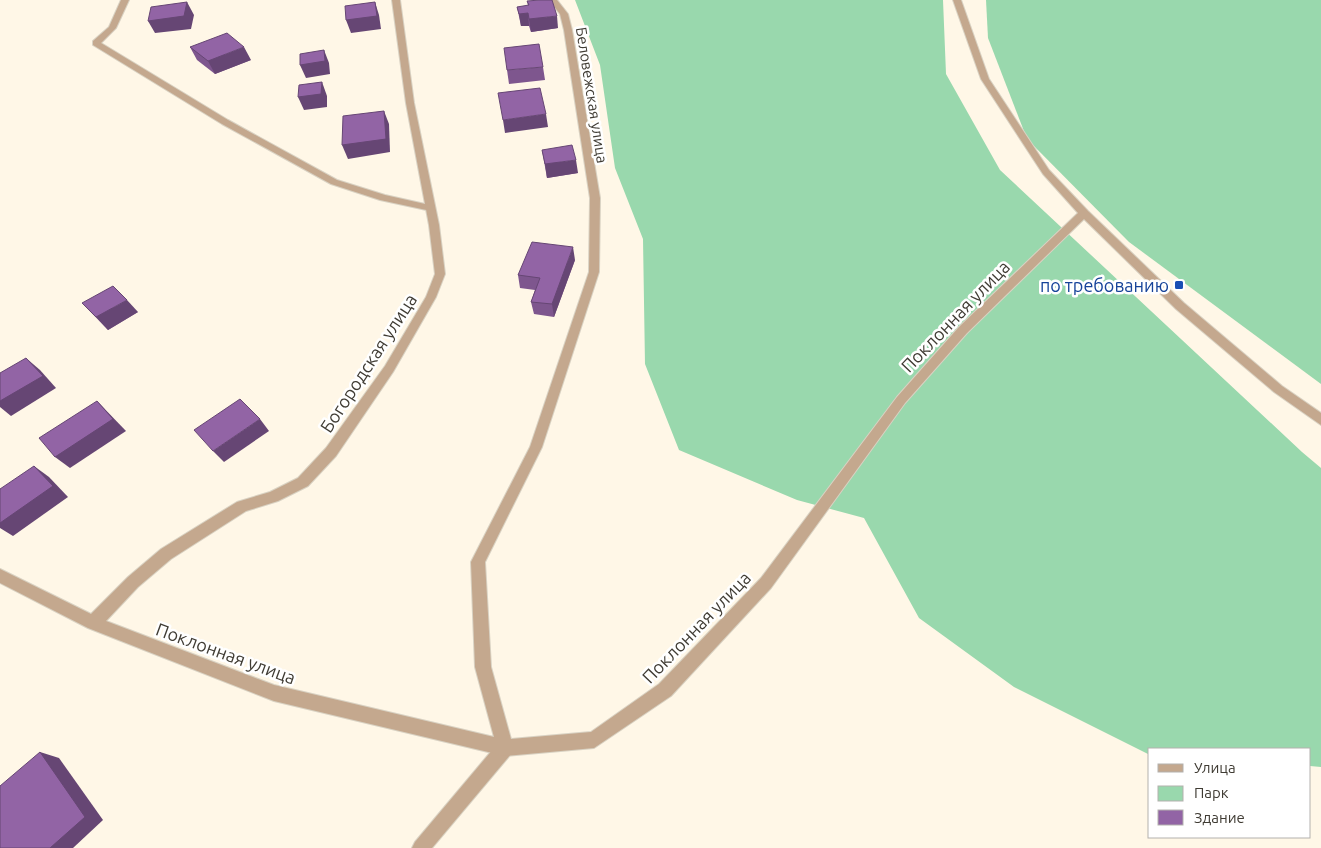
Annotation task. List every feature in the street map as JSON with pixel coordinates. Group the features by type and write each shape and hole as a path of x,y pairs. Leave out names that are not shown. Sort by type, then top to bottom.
{"street":[{"path":"125,0 112,28 96,43 224,122 334,182 382,198 431,208"},
{"name":"Богородская улица","path":"93,623 134,582 166,554 242,506 273,497 303,482 331,452 389,368 431,297 440,274 431,208 410,103 396,0"},
{"name":"Беловежская улица","path":"505,748 483,667 478,562 536,448 594,272 595,198 568,30 564,14 553,0"},
{"path":"957,0 985,79 1046,172 1084,213 1180,306 1278,389 1321,420"},
{"name":"Поклонная улица","path":"0,576 93,623 274,693 505,748 594,740 665,690 766,583 901,400 950,344 1084,213"},
{"path":"421,848 505,748"}],"green space":[{"path":"575,0 943,0 946,74 1000,170 1321,468 1321,767 1311,766 1311,748 1148,748 1148,754 1014,687 919,618 864,518 797,500 679,450 645,364 643,239 615,168 600,65"},
{"path":"986,0 1321,0 1321,384 1129,242 1027,139 988,38"}],"building":[{"path":"552,0 557,16 529,19 528,13 519,14 517,7 529,5 527,1"},
{"path":"187,2 184,16 148,21 151,7"},
{"path":"375,2 377,16 346,20 345,6"},
{"path":"227,33 244,47 208,61 190,47"},
{"path":"539,44 543,67 507,70 504,48"},
{"path":"324,50 325,61 300,65 300,54"},
{"path":"322,82 321,94 298,97 299,85"},
{"path":"540,88 546,114 503,120 498,93"},
{"path":"384,111 386,139 342,145 343,116"},
{"path":"572,145 576,160 545,164 542,150"},
{"path":"532,242 573,247 552,304 531,302 540,278 518,275"},
{"path":"113,286 127,300 96,317 82,303"},
{"path":"26,358 43,376 0,401 0,373"},
{"path":"240,399 260,419 213,451 194,430"},
{"path":"97,401 113,419 55,457 39,438"},
{"path":"34,466 53,486 0,523 0,489"},
{"path":"40,752 85,817 50,848 0,848 0,786"}],"place":[{"name":"по требованию","path":"1179,285"}]}
